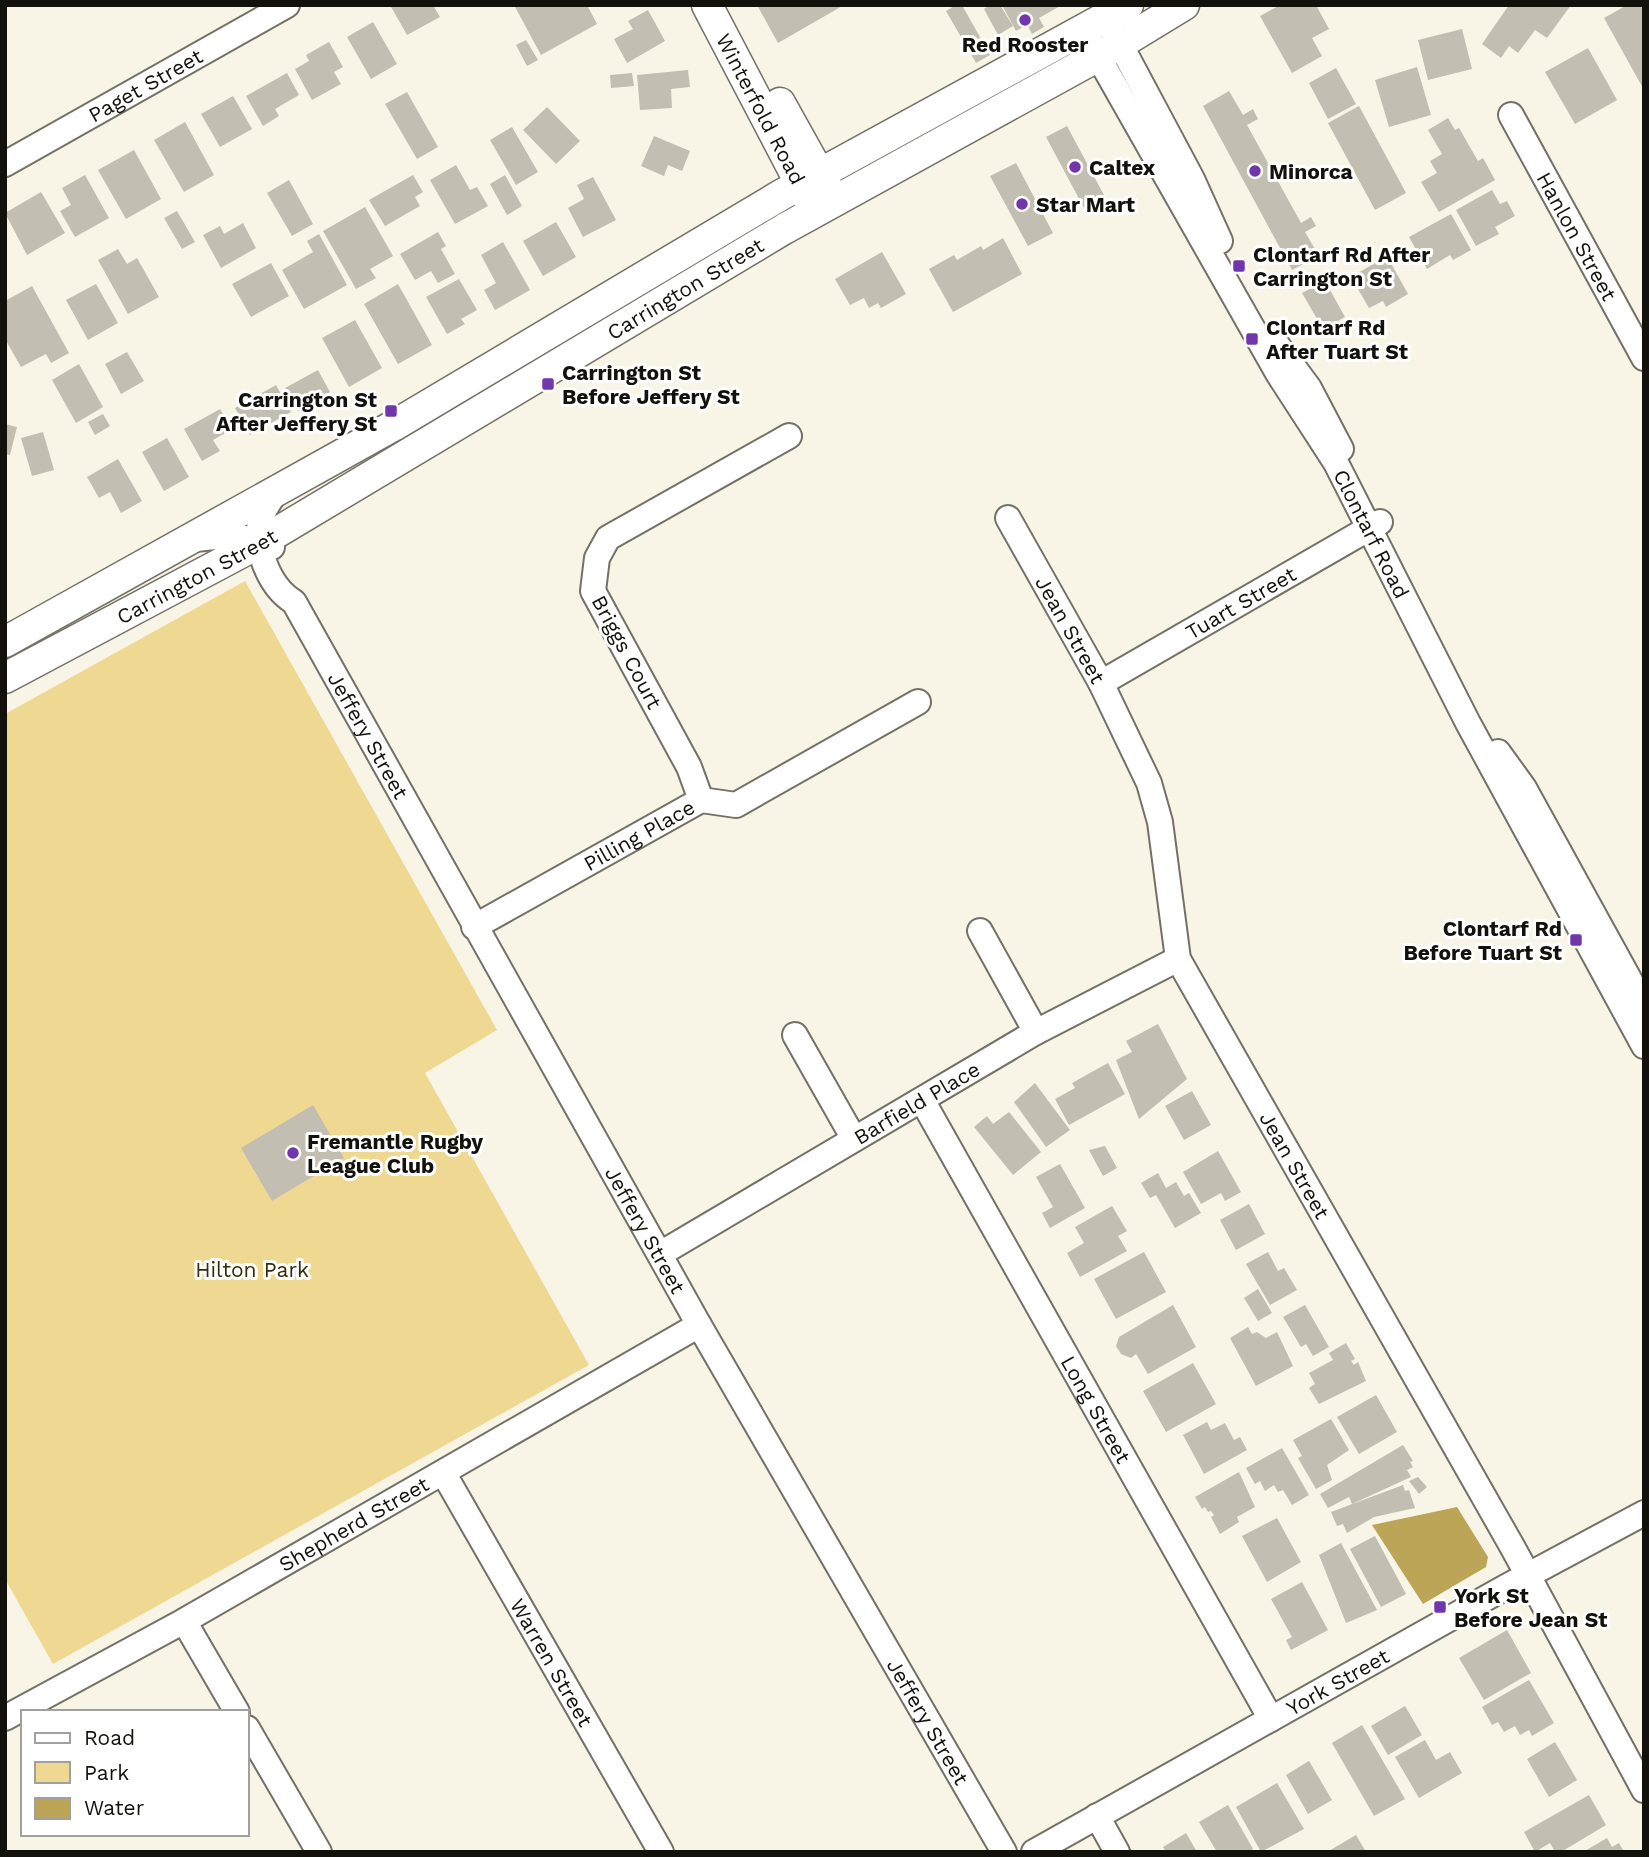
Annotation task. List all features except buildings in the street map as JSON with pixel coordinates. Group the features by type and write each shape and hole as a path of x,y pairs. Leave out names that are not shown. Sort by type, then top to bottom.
{"main road":[{"name":"Winterfold Road","path":"707,5 825,206"},
{"name":"Winterfold Road","path":"724,5 810,179"},
{"name":"Carrington Street","path":"5,678 261,542 825,206 1109,50 1184,5"},
{"name":"Carrington Street","path":"5,642 552,334 810,179 1112,14"}],"street":[{"name":"Paget Street","path":"5,164 287,5"},
{"name":"Clontarf Road","path":"1112,14 1109,50 1192,178 1253,306 1323,414 1468,723 1644,1046"},
{"name":"Hanlon Street","path":"1511,115 1644,358"},
{"name":"Briggs Court","path":"701,800 689,767 593,591 597,558 608,538 789,436"},
{"name":"Jeffery Street","path":"279,489 261,516 261,556 282,595 294,602 699,1325 1004,1852"},
{"name":"Jean Street","path":"1008,518 1101,683 1156,803 1178,959 1528,1574 1644,1790"},
{"name":"Clontarf Road","path":"1375,525 1483,728 1524,788 1644,1006"},
{"name":"Tuart Street","path":"1101,683 1375,525"},
{"path":"187,540 232,534 261,542"},
{"name":"Pilling Place","path":"474,927 701,800 736,805 918,702"},
{"path":"980,931 1036,1032"},
{"name":"Barfield Place","path":"660,1254 1036,1032 1178,959"},
{"path":"795,1035 854,1139"},
{"name":"Long Street","path":"922,1100 1271,1719"},
{"name":"Shepherd Street","path":"5,1718 184,1621 444,1474 699,1325"},
{"name":"Warren Street","path":"444,1474 661,1852"},
{"name":"York Street","path":"1034,1852 1528,1574 1644,1513"},
{"path":"184,1621 236,1710"},
{"path":"248,1730 319,1852"},
{"path":"1097,1816 1117,1852"}],"green space":[{"name":"Hilton Park","path":"245,581 497,1030 425,1073 589,1365 53,1664 5,1579 5,714"}],"water":[{"path":"1457,1507 1488,1557 1486,1567 1423,1604 1372,1525"}],"place":[{"name":"Red Rooster","path":"1025,20"},
{"name":"Caltex","path":"1075,167"},
{"name":"Minorca","path":"1255,171"},
{"name":"Star Mart","path":"1022,204"},
{"name":"Clontarf Rd After Carrington St","path":"1239,266"},
{"name":"Clontarf Rd After Tuart St","path":"1252,339"},
{"name":"Carrington St Before Jeffery St","path":"548,384"},
{"name":"Carrington St After Jeffery St","path":"391,411"},
{"name":"Clontarf Rd Before Tuart St","path":"1576,940"},
{"name":"Fremantle Rugby League Club","path":"293,1153"},
{"name":"York St Before Jean St","path":"1440,1607"}]}
